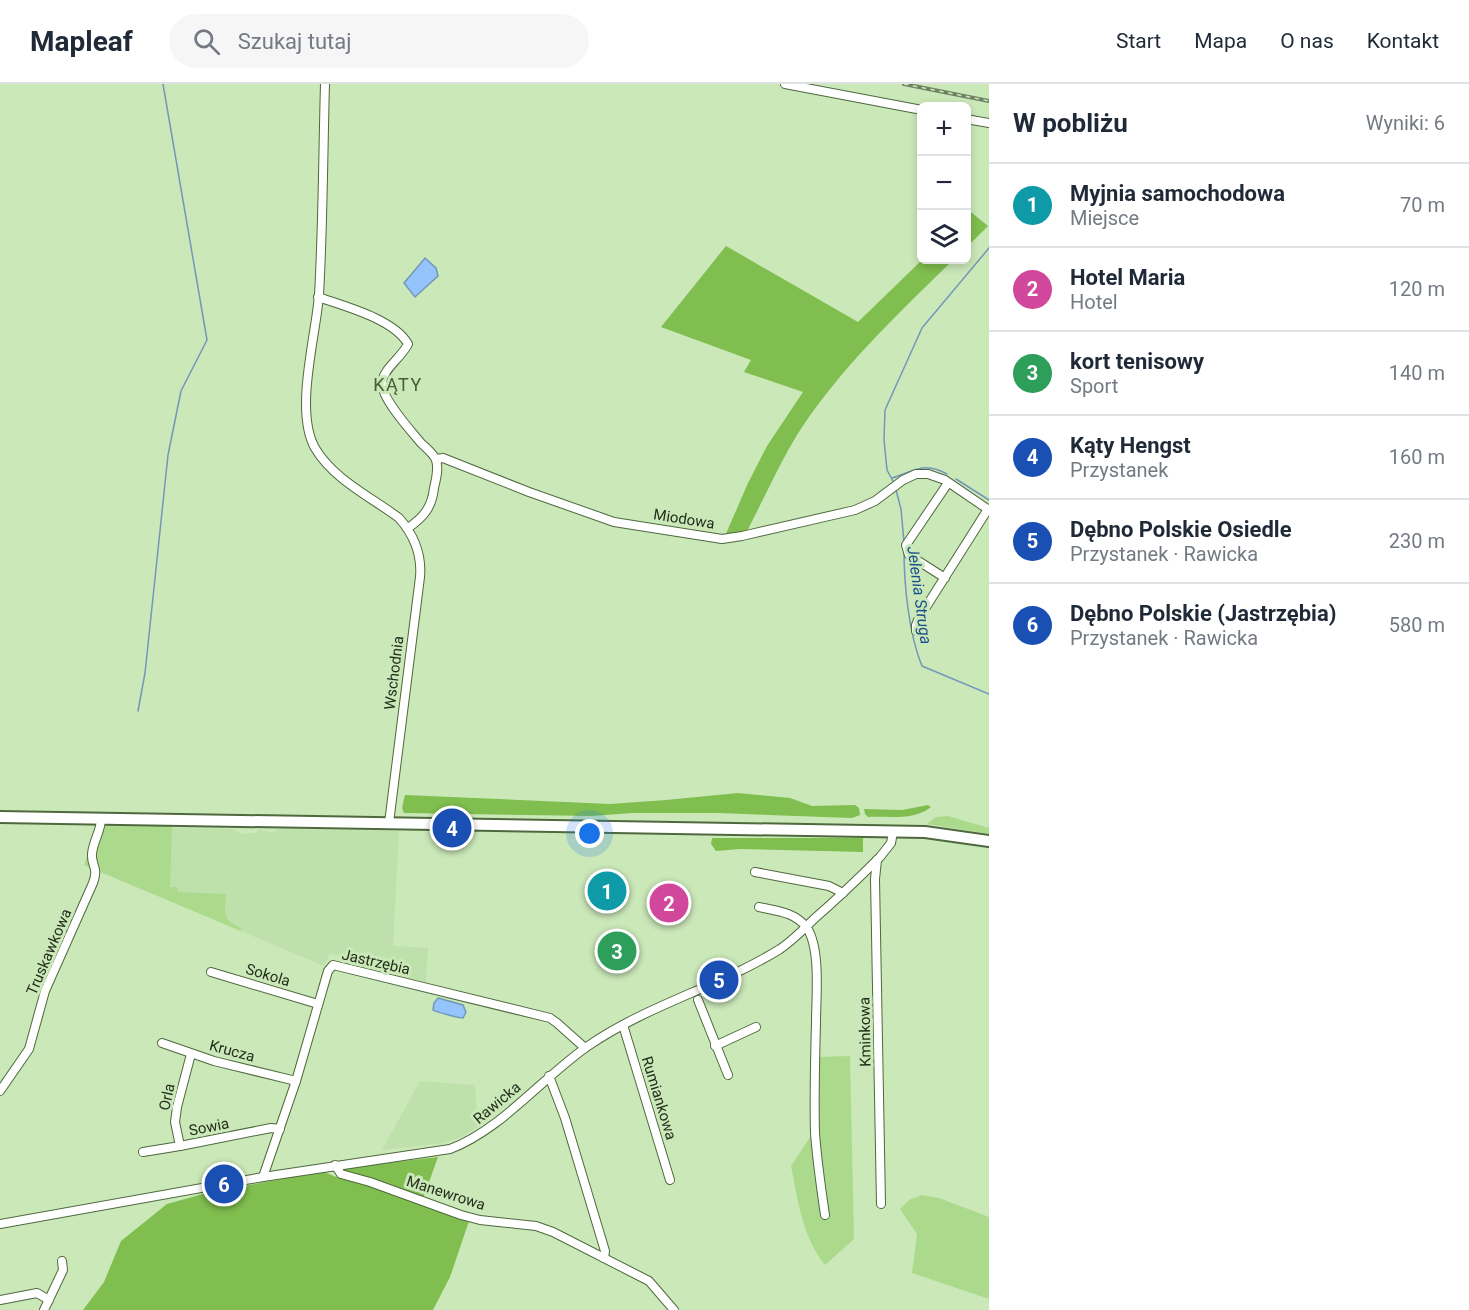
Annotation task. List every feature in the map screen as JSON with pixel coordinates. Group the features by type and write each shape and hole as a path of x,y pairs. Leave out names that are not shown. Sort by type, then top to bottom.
{"main road":[{"path":"0,817 949,833 989,841"}],"street":[{"path":"318,297 365,314 391,327 408,344 385,375 382,381 383,387 385,394 407,425 436,459 437,470 430,505 423,517 408,528 399,518 327,465 314,447 310,436 306,411 318,297 325,84"},
{"path":"785,84 917,109"},
{"path":"971,119 989,123"},
{"name":"Miodowa","path":"436,459 443,458 614,522 722,539 855,510 875,501 903,480 916,474 928,474 948,483 988,509"},
{"path":"945,578 909,555 906,545 948,483"},
{"path":"916,631 919,618 988,509"},
{"name":"Wschodnia","path":"389,823 420,573 420,556 416,542 408,528"},
{"name":"Truskawkowa","path":"0,1091 29,1049 45,991 66,949 97,873 92,855 101,819"},
{"name":"Rawicka","path":"0,1224 263,1177 460,1146 486,1131 585,1048 623,1025 772,954 786,945 877,861 889,847 893,832"},
{"name":"Kminkowa","path":"877,861 875,891 881,1204"},
{"path":"755,872 829,886 843,893"},
{"path":"759,907 791,914 806,927 814,948 816,977 815,1133 825,1215"},
{"name":"Jastrzębia","path":"263,1177 296,1081 328,971 333,965 550,1018 585,1048"},
{"name":"Sokola","path":"211,972 318,1004"},
{"path":"698,1000 728,1075"},
{"name":"Rumiankowa","path":"623,1025 670,1180"},
{"path":"715,1046 756,1027"},
{"name":"Krucza","path":"162,1043 214,1061 296,1081"},
{"name":"Orla","path":"180,1146 176,1122 177,1107 191,1054"},
{"path":"549,1076 565,1118 605,1251 604,1258"},
{"name":"Sowia","path":"143,1152 271,1128 280,1130"},
{"name":"Manewrowa","path":"335,1165 341,1174 370,1182 461,1215 548,1230 649,1281 674,1310"},
{"path":"44,1310 63,1270 62,1261"},
{"path":"0,1300 37,1293 49,1300"}],"shaded area":[{"path":"948,816 989,828 989,834 927,824 936,817"},
{"path":"108,823 170,824 172,828 170,887 177,887 178,892 226,894 227,918 241,928 241,931 84,865 96,832"},
{"path":"104,827 233,829 242,834 255,833 259,829 272,833 278,829 399,831 393,946 428,948 426,982 343,962 340,956 330,953 324,966 84,865"},
{"path":"631,940 635,955 603,962 600,947"},
{"path":"850,1056 854,1239 825,1265 806,1230 791,1166 813,1133 816,1057"},
{"path":"420,1081 475,1085 477,1118 481,1125 461,1137 443,1143 382,1150"},
{"path":"922,1195 939,1198 989,1217 989,1299 912,1273 917,1234 900,1209 909,1200"}],"green space":[{"path":"971,212 988,226 971,243"},
{"path":"726,246 858,322 918,264 949,264 870,343 831,387 790,447 746,533 725,536 767,446 803,392 744,372 751,360 661,327"},
{"path":"738,793 790,798 812,806 855,805 859,808 860,815 852,818 718,813 633,813 592,816 404,813 402,808 405,795 610,804"},
{"path":"928,805 931,807 924,811 901,817 868,817 864,809 902,810"},
{"path":"712,838 863,838 863,852 740,849 716,851 711,844"},
{"path":"438,1157 424,1196 416,1196 345,1173 344,1168"},
{"path":"323,1171 469,1221 450,1277 433,1310 83,1310 104,1282 121,1241 167,1204 203,1194"}],"water":[{"path":"425,258 436,268 438,276 415,297 404,283"},
{"path":"438,998 463,1005 466,1012 463,1018 433,1010"}],"waterway":[{"path":"138,711 145,673 168,455 181,391 207,340 163,84"},
{"name":"Jelenia Struga","path":"894,483 887,470 884,440 885,410 922,328 989,248"},
{"path":"892,478 925,468 932,468 947,474"},
{"path":"956,479 989,500"},
{"name":"Jelenia Struga","path":"896,490 901,509 904,542"},
{"name":"Jelenia Struga","path":"904,550 908,610 917,654 922,666 989,694"}],"railway":[{"path":"904,84 989,101"}],"place":[{"name":"Kąty Hengst","path":"452,828"},
{"name":"Myjnia samochodowa","path":"607,891"},
{"name":"Hotel Maria","path":"669,903"},
{"name":"kort tenisowy","path":"617,951"},
{"name":"Dębno Polskie Osiedle","path":"719,980"},
{"name":"Dębno Polskie (Jastrzębia)","path":"224,1184"}],"district":[{"name":"KĄTY","path":"398,385"}]}
